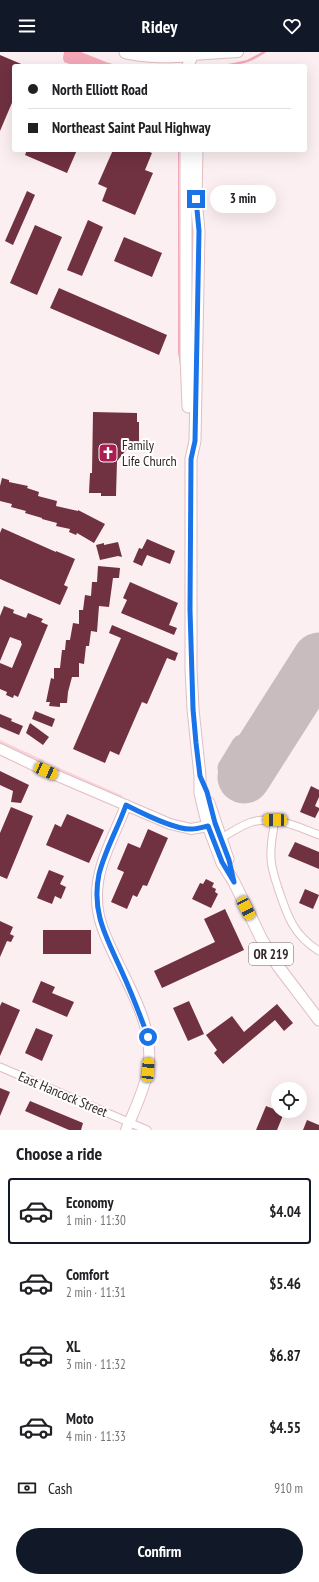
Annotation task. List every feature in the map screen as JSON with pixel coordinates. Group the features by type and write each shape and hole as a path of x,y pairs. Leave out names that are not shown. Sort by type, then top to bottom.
{"highway":[{"path":"126,52 148,56 192,60"}],"main road":[{"name":"OR 219","path":"186,152 186,356 188,442 191,459 191,669 193,709 200,776 200,793 208,826 222,862 234,882 264,944 278,966 319,1020"},
{"name":"OR 219","path":"191,459 195,441 199,231 196,199 197,152"},
{"name":"OR 219","path":"200,776 207,792 234,882"}],"street":[{"path":"192,60 238,52"},
{"path":"0,749 46,771 170,824 191,829 208,826"},
{"path":"126,805 99,873 97,907 105,936 138,1007 148,1037 148,1070 142,1092 128,1126"},
{"path":"221,838 252,822 275,820 292,824 319,835"},
{"path":"275,820 270,849 272,866 287,915 297,932 308,944 319,951"},
{"name":"East Hancock Street","path":"0,1067 128,1126 147,1130"}],"shaded area":[{"path":"64,52 81,52 112,64 70,64 64,62"},
{"path":"262,52 266,52 249,61 238,64 228,64 247,60"},
{"path":"178,152 179,152 180,365 178,352"},
{"path":"0,740 45,761 40,762 0,743"},
{"path":"57,767 123,796 121,797 58,770"}],"building":[{"path":"0,55 21,64 12,64 12,103 0,131"},
{"path":"26,152 76,152 67,173 25,155"},
{"path":"112,152 152,153 145,170 153,173 135,215 102,201 107,188 98,184"},
{"path":"27,191 35,195 13,245 5,241"},
{"path":"88,220 103,227 82,276 67,270"},
{"path":"35,225 62,237 37,295 10,283"},
{"path":"124,237 162,253 152,277 114,261"},
{"path":"59,288 167,335 159,355 50,308"},
{"name":"Family Life Church","path":"93,412 137,413 137,422 139,422 139,449 128,448 117,461 116,496 101,496 101,493 89,493 90,473 92,473"},
{"path":"2,478 9,480 9,482 28,486 27,488 39,492 38,496 57,501 56,506 78,510 105,524 94,543 77,533 76,535 69,532 70,529 56,526 57,523 11,507 12,504 0,501 0,486"},
{"path":"2,528 75,559 64,585 68,587 60,605 0,579 0,533"},
{"path":"147,539 175,551 170,564 147,555 142,566 133,562 139,548 142,549"},
{"path":"118,542 122,557 118,556 100,560 96,545"},
{"path":"98,566 120,568 119,578 113,578 109,607 99,606 97,632 91,631 89,646 86,646 84,664 79,663 79,677 72,677 67,703 60,703 60,707 49,706 50,702 46,702 51,678 54,679 54,668 60,668 62,650 65,650 66,640 70,640 73,623 79,624 79,610 83,610 85,595 91,596 92,582 97,582"},
{"path":"130,582 178,603 169,625 177,628 174,635 121,613 127,600 123,598"},
{"path":"4,606 14,610 13,613 26,618 28,613 43,619 41,622 48,625 18,697 14,695 13,698 6,695 7,692 0,689 0,663 12,668 22,644 21,641 10,637 0,661 0,616"},
{"path":"112,625 178,653 175,661 167,658 147,704 142,702 119,755 110,751 105,763 73,749 121,638 109,633"},
{"path":"35,711 55,719 52,727 32,719"},
{"path":"0,714 23,726 19,735 0,727"},
{"path":"30,723 49,737 43,745 26,733"},
{"path":"0,771 29,785 21,803 11,802 13,791 0,785"},
{"path":"311,786 319,790 319,797 315,806 319,808 319,810 315,818 300,812"},
{"path":"11,807 33,816 7,879 0,876 0,833"},
{"path":"67,814 104,830 89,863 46,845 55,824 61,827"},
{"path":"148,829 168,838 147,886 143,885 137,897 133,895 127,909 111,902 124,872 117,869 128,843 140,848"},
{"path":"295,842 319,852 319,869 288,856"},
{"path":"49,870 64,876 60,884 66,887 61,899 55,896 52,904 37,898"},
{"path":"206,879 214,883 212,887 216,889 215,892 218,894 211,908 192,899 200,883 203,884"},
{"path":"305,889 319,895 313,909 299,903"},
{"path":"225,909 244,950 162,988 154,971 215,942 204,919"},
{"path":"0,921 13,927 10,934 14,936 11,942 7,941 0,957"},
{"path":"43,930 91,930 91,954 43,954"},
{"path":"41,981 55,987 52,993 74,1002 67,1017 32,1002"},
{"path":"189,1001 204,1034 188,1041 173,1008"},
{"path":"2,1002 20,1010 0,1056 0,1006"},
{"path":"277,1004 293,1023 284,1031 275,1020 223,1064 214,1053 217,1050 206,1035 232,1016 244,1032"},
{"path":"36,1028 53,1035 42,1061 25,1053"},
{"path":"0,1088 10,1092 0,1116"},
{"path":"30,1101 83,1123 81,1130 69,1130 25,1111"},
{"path":"266,1106 271,1108 271,1118 282,1118 277,1130 256,1130"},
{"path":"307,1120 319,1125 319,1130 303,1130"}],"taxiway":[{"path":"244,777 237,777 230,773 228,768 242,745 250,743 265,744"}],"runway":[{"path":"244,777 319,659"}],"place":[{"name":"Family Life Church","path":"108,453"}],"route":[{"path":"148,1037 138,1007 105,936 97,907 99,873 126,805 176,826 191,829 208,826 222,862 234,882 229,860 215,823 207,792 200,776 193,709 190,610 191,459 195,441 195,377 199,231 196,199"}]}
